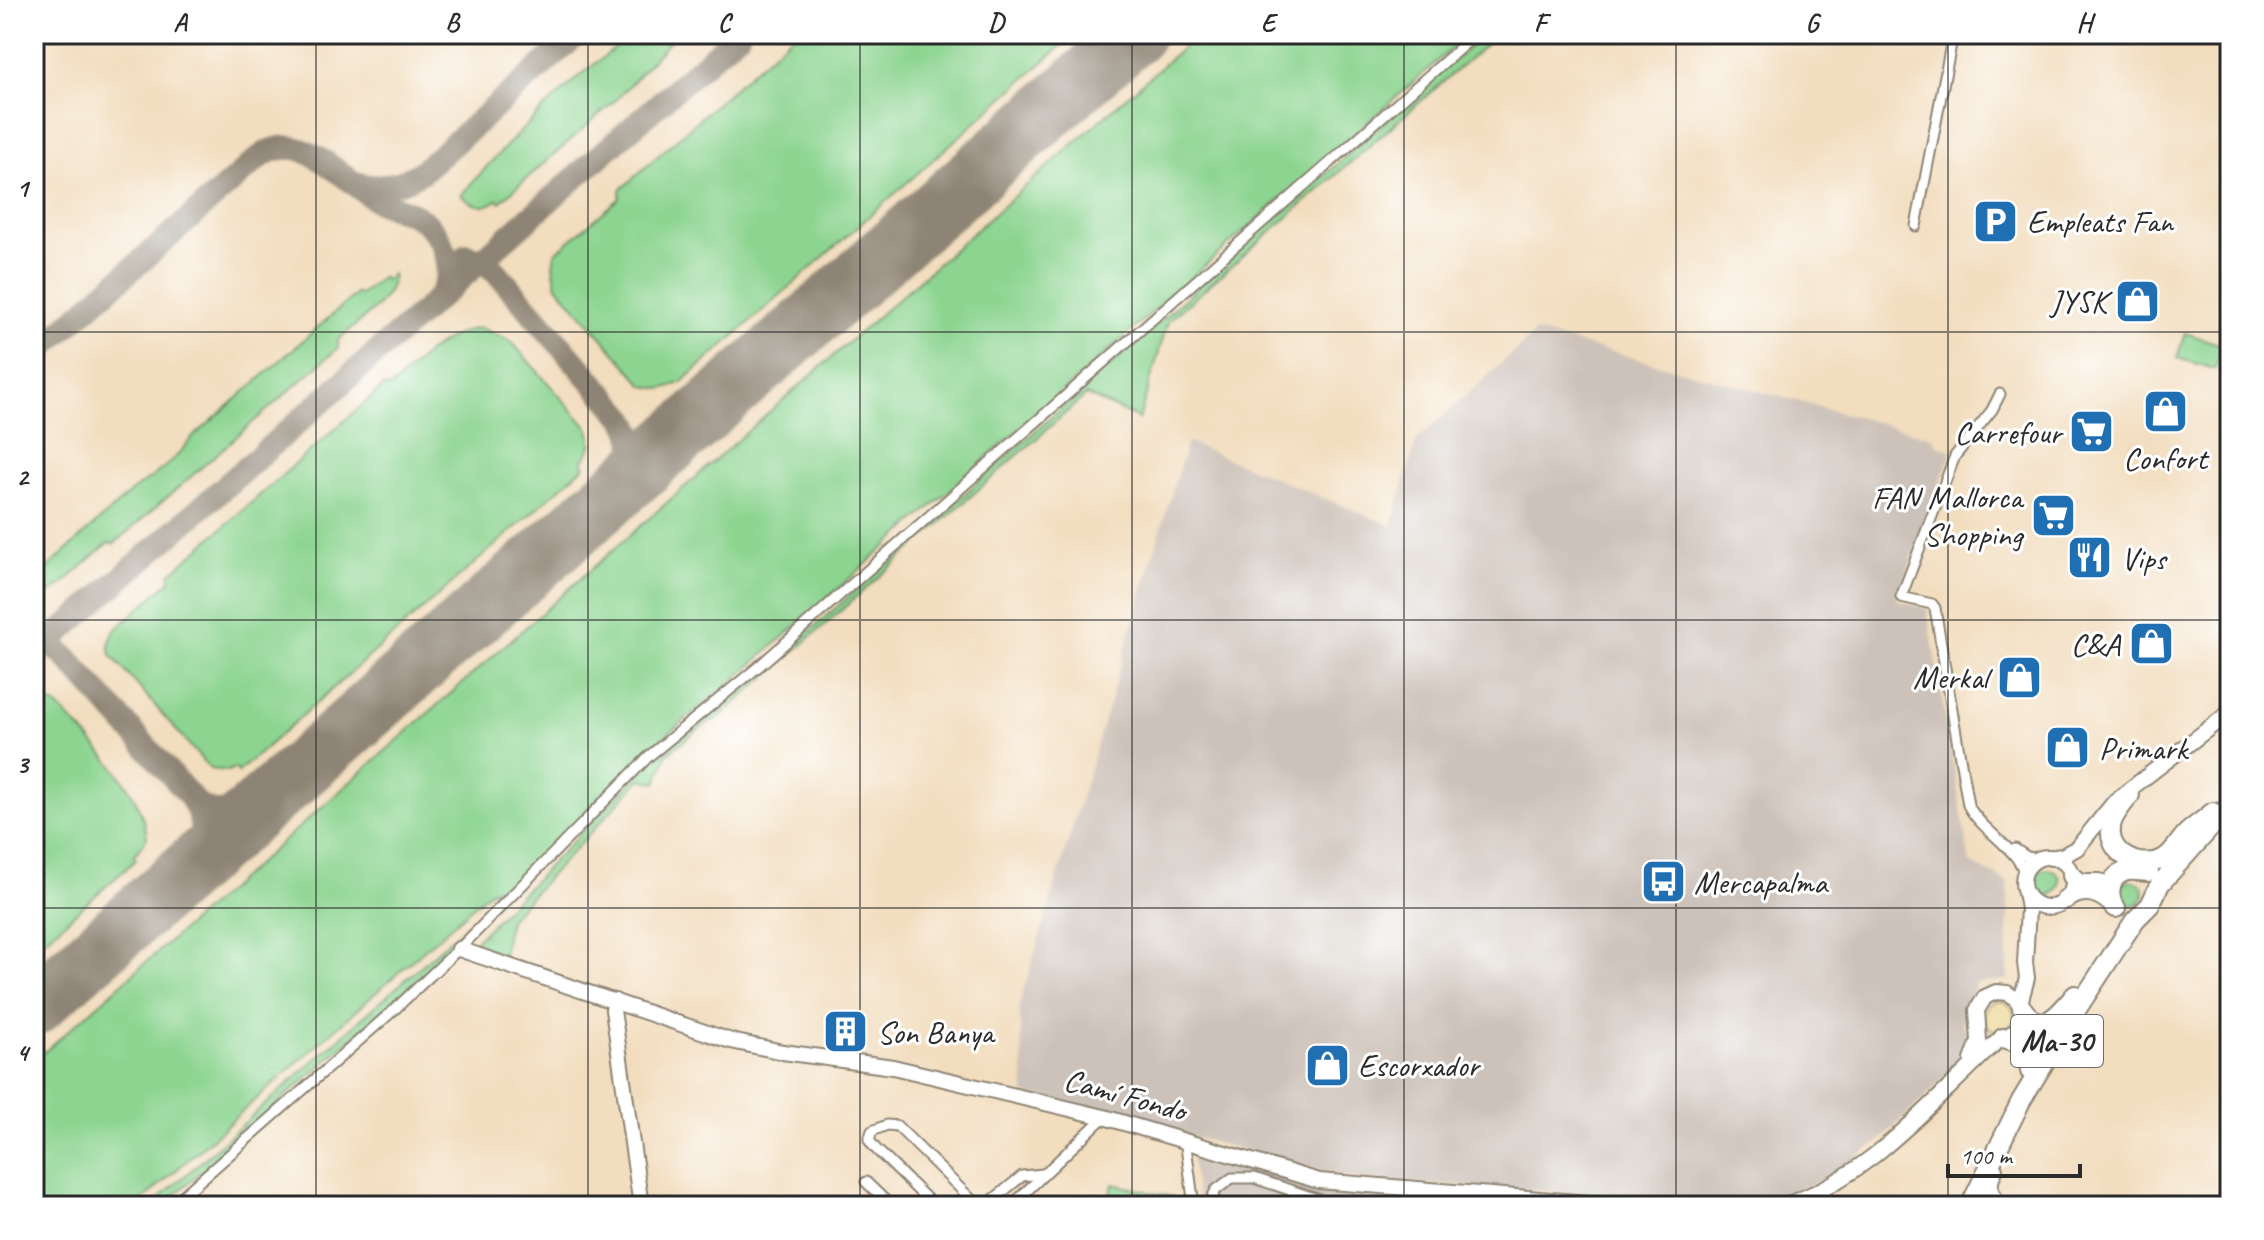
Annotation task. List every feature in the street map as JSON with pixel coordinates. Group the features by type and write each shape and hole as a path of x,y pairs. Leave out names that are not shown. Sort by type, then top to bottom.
{"highway":[{"name":"Ma-30","path":"2008,1118 2065,1028 2150,905 2160,884 2221,809 2230,793"},
{"path":"2130,795 2114,818 2111,831 2117,849 2135,861 2151,862 2167,856 2186,833 2221,809"},
{"name":"Ma-30","path":"2071,875 2075,881 2089,884 2102,883 2130,871 2155,871 2170,863 2221,809"},
{"path":"2140,872 2151,882 2154,895"},
{"name":"Ma-30","path":"1969,1203 2030,1071 2114,934 2114,906 2109,890 2116,876"},
{"path":"2061,902 2077,893 2092,892 2128,915 2143,912"},
{"path":"2022,1008 2033,1019 2047,1021 2055,1018 2074,996"},
{"path":"2003,1038 2023,1044 2029,1056 2030,1071"},
{"path":"1999,1206 1990,1194 1988,1182 2005,1145 2008,1118"},
{"path":"1969,1203 1999,1206"}],"street":[{"path":"171,1206 459,949 649,756 758,667 1476,34"},
{"path":"1916,226 1953,34"},
{"path":"1791,1205 1867,1162 1964,1071 2003,1038 2019,1029 2023,1019 2028,909 2021,862 1978,821 1966,798 1935,608 1932,604 1901,597 1955,456 1992,410 2000,394"},
{"path":"1999,840 2027,857 2064,855 2077,848 2109,806 2230,712"},
{"path":"2027,935 2039,914 2061,902 2072,888 2072,865 2101,822 2145,778"},
{"path":"2024,876 2029,866 2045,858 2066,865 2071,875"},
{"path":"2025,892 2039,905 2061,902"},
{"name":"Camí Fondo","path":"459,949 731,1041 783,1052 893,1067 1104,1117 1319,1181 1627,1206"},
{"path":"1964,1071 1977,1049 1977,1010 1989,995 2015,985 2025,963"},
{"path":"2000,992 2013,996 2022,1008"},
{"path":"615,1001 613,1010 641,1206"},
{"path":"1977,1019 1988,1035 2003,1038"},
{"path":"1011,1206 1104,1117"},
{"path":"934,1206 875,1148 869,1140 872,1131 887,1125 897,1126 978,1206"},
{"path":"1185,1139 1194,1206"},
{"path":"991,1206 989,1203 1022,1176 1043,1174"},
{"path":"1208,1206 1216,1190 1232,1178 1254,1178 1329,1203 1374,1206"},
{"path":"866,1182 891,1206"}],"shaded area":[{"name":"Mercapalma","path":"1536,332 1932,437 1938,445 1952,451 1897,600 1927,609 1970,863 2008,882 2008,980 1976,983 1962,1024 1971,1036 1969,1054 1881,1140 1832,1175 1766,1204 1361,1180 1025,1094 1019,1006 1187,442 1392,526 1416,441"},
{"path":"1190,1147 1333,1192 1523,1206 1198,1206"}],"green space":[{"path":"635,34 676,34 617,99 500,202 497,200 488,205 479,205 461,195 543,109 587,70"},
{"path":"794,34 1075,34 681,383 662,389 644,386 557,286 553,266 555,253 620,198 620,190"},
{"path":"1198,34 1468,34 747,669 642,755 521,879 490,891 136,1206 34,1206 34,1061"},
{"path":"1484,34 1498,34 1168,321 1139,419 1086,395 722,715 667,754 657,783 641,779 509,919 503,955 472,944 639,774 777,660"},
{"path":"392,274 388,292 338,340 338,348 114,544 108,543 58,588 46,595 34,595 34,580 133,490 172,461 191,439 357,293 360,295 382,277 385,280"},
{"path":"480,328 510,340 589,429 590,450 582,461 585,466 238,772 235,768 228,771 210,769 111,655 109,644 115,630 170,581 170,574 383,387 391,387 442,342"},
{"path":"2185,333 2222,345 2215,369 2177,358"},
{"path":"45,703 55,704 113,765 136,801 147,838 134,856 136,860 34,949 34,710"},
{"path":"2047,869 2056,873 2060,882 2056,891 2047,895 2038,891 2034,882 2038,873"},
{"path":"2132,881 2141,884 2144,893 2141,902 2132,905 2123,902 2120,893 2123,884"},
{"path":"496,899 498,901 405,991 162,1206 151,1206"},
{"path":"1113,1184 1173,1197 1171,1206 1108,1206"}],"sand":[{"path":"1999,1001 2010,1005 2014,1016 2010,1027 1999,1031 1988,1027 1984,1016 1988,1005"}],"taxiway":[{"path":"355,183 389,185 420,173 578,34"},
{"path":"34,655 738,34"},
{"path":"34,355 258,158 283,148 294,148 314,155 378,201 424,221 440,240 445,252 447,275 438,298"},
{"path":"467,255 485,263 498,274 626,420 634,446 624,487"},
{"path":"36,638 53,646 67,658 198,805 214,812 230,814 262,805"},
{"path":"188,870 202,834 200,816 191,798"}],"runway":[{"path":"34,1006 1135,34"}],"place":[{"name":"Empleats Fan","path":"1996,221"},
{"name":"JYSK","path":"2138,301"},
{"name":"Confort","path":"2165,411"},
{"name":"Carrefour","path":"2092,432"},
{"name":"FAN Mallorca Shopping","path":"2053,515"},
{"name":"Vips","path":"2090,558"},
{"name":"C&A","path":"2151,644"},
{"name":"Merkal","path":"2019,677"},
{"name":"Primark","path":"2068,748"},
{"name":"Mercapalma","path":"1663,882"},
{"name":"Son Banya","path":"846,1032"},
{"name":"Escorxador","path":"1327,1065"}]}
